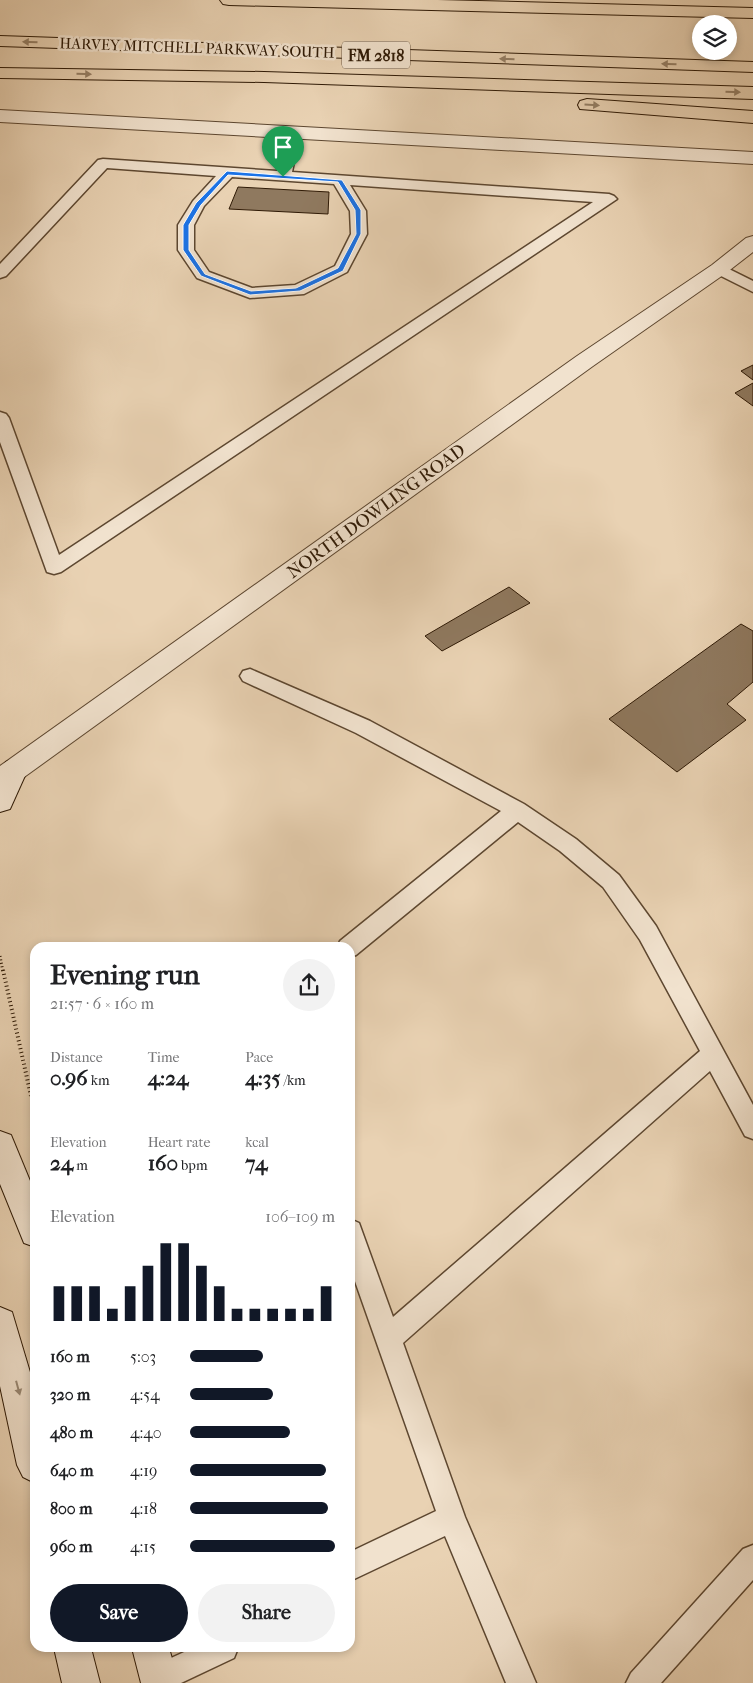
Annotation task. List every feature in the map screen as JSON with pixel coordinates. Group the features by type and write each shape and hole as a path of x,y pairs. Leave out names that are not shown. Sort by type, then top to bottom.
{"highway":[{"path":"229,0 753,13"},
{"name":"HARVEY MITCHELL PARKWAY SOUTH","path":"0,41 753,67"},
{"name":"HARVEY MITCHELL PARKWAY SOUTH","path":"0,73 264,77 753,92"},
{"path":"264,77 753,117"}],"street":[{"path":"0,116 753,158"},
{"name":"NORTH DOWLING ROAD","path":"8,775 585,361 719,269 753,242"},
{"path":"0,801 8,775"},
{"path":"0,1126 4,1153 30,1219"},
{"path":"0,1324 24,1411 30,1440"},
{"path":"74,1652 81,1683"}],"lane":[{"path":"283,177 293,133"},
{"path":"0,273 103,163 608,199 54,567 0,418"},
{"path":"227,173 198,204 186,225 186,250 203,275 250,293 298,290 340,269 358,234 358,210 340,181"},
{"path":"719,269 753,287"},
{"path":"250,676 363,727 517,810 568,845 611,881 648,933 753,1128"},
{"path":"355,942 517,810"},
{"path":"388,1339 713,1054"},
{"path":"355,1245 452,1518 521,1683"},
{"path":"355,1565 452,1518"},
{"path":"641,1683 753,1559"},
{"path":"156,1669 211,1652"}],"path":[{"path":"0,956 30,1091"}],"building":[{"path":"238,187 329,192 328,214 229,209"},
{"path":"753,365 753,380 741,371"},
{"path":"753,383 753,406 735,393"},
{"path":"509,587 530,603 442,651 425,636"},
{"path":"741,624 753,631 753,682 727,704 746,720 677,772 609,719"}],"route":[{"path":"227,173 283,177 340,181 358,210 358,234 340,269 298,290 250,293 203,275 186,250 186,225 198,204 227,173"}]}
